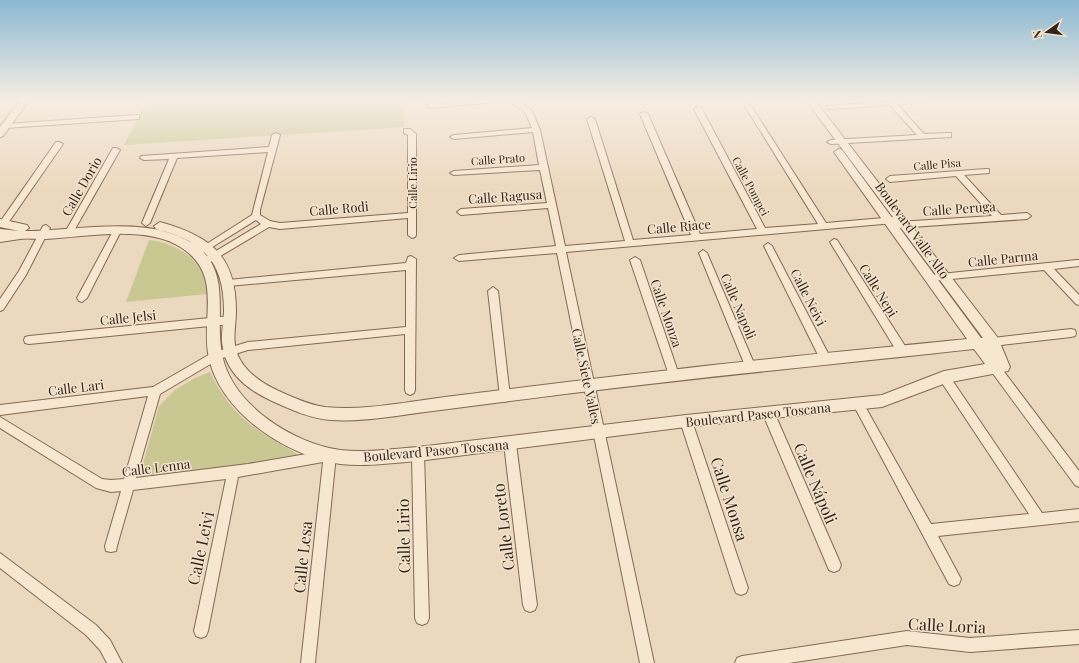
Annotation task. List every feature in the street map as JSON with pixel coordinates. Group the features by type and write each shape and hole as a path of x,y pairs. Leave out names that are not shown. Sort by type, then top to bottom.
{"street":[{"name":"Calle Lirio","path":"407,130 412,134 412,216"},
{"path":"454,137 536,130"},
{"name":"Calle Siete Valles","path":"536,130 647,663"},
{"path":"594,130 630,244"},
{"path":"651,130 696,238"},
{"name":"Calle Pompei","path":"709,130 763,232"},
{"path":"763,130 824,226"},
{"name":"Boulevard Valle Alto","path":"826,130 897,222 944,277 993,342 1000,371"},
{"name":"Boulevard Valle Alto","path":"828,130 836,142"},
{"path":"917,130 923,136"},
{"path":"256,216 256,210 276,135"},
{"path":"836,142 948,135"},
{"path":"1,227 58,144"},
{"path":"144,158 272,149"},
{"name":"Calle Dorio","path":"70,231 116,150"},
{"path":"146,223 174,156"},
{"name":"Calle Prato","path":"454,173 543,167"},
{"name":"Calle Pisa","path":"890,179 986,171"},
{"path":"958,173 999,218"},
{"name":"Calle Ragusa","path":"461,212 551,205"},
{"path":"206,254 267,224 256,216"},
{"path":"206,254 256,216"},
{"path":"412,216 412,235"},
{"name":"Calle Rodi","path":"267,224 291,225 412,216"},
{"name":"Calle Peruga","path":"897,222 1027,216"},
{"name":"Boulevard Valle Alto","path":"897,222 931,278 977,344 1000,371 1079,481"},
{"name":"Calle Riace","path":"459,258 824,226 897,222"},
{"path":"70,231 146,223 181,231 196,238 228,283 230,320 228,338 230,351 238,368 252,383 275,396 320,412 354,414 506,397 674,375 903,352 1071,333"},
{"path":"1,227 29,229 44,232"},
{"path":"1,227 24,236"},
{"path":"82,298 116,231"},
{"path":"0,239 44,232 142,231 174,239 206,254"},
{"path":"0,307 23,273 44,232"},
{"name":"Calle Nepi","path":"834,242 903,352"},
{"name":"Calle Neivi","path":"768,246 826,360"},
{"name":"Calle Napoli","path":"703,253 751,368"},
{"name":"Boulevard Paseo Toscana","path":"206,254 215,286 214,321 216,356 227,385 247,410 261,422 286,437 330,455 380,457 418,454 510,444 686,421 882,401 901,395 944,377 1000,371"},
{"name":"Calle Monza","path":"635,260 674,375"},
{"path":"228,283 411,262 410,390"},
{"name":"Calle Parma","path":"931,278 1078,263"},
{"path":"1047,266 1079,301"},
{"path":"493,291 506,397"},
{"name":"Calle Jelsi","path":"28,340 230,320"},
{"path":"111,546 156,391 216,356 248,346 410,330"},
{"path":"944,377 1039,519"},
{"name":"Calle Lari","path":"0,410 156,391"},
{"path":"858,404 954,579"},
{"name":"Calle Nápoli","path":"768,412 834,565"},
{"name":"Calle Monsa","path":"686,421 741,588"},
{"name":"Calle Lenna","path":"0,422 100,484 111,486 233,472 330,455"},
{"name":"Calle Loreto","path":"510,444 530,606"},
{"name":"Calle Lirio","path":"418,454 422,618"},
{"name":"Calle Lesa","path":"308,663 330,455"},
{"name":"Calle Leivi","path":"201,631 233,472"},
{"path":"928,531 1079,515"},
{"path":"0,560 90,630 105,645 115,663"},
{"name":"Calle Loria","path":"742,663 908,638 970,646 1079,637"}],"shaded area":[{"path":"132,130 358,130 124,145"},
{"path":"149,240 171,245 189,256 197,264 202,273 206,283 207,294 126,302"},
{"path":"210,372 218,388 237,412 259,431 301,456 142,481 140,475 159,406 175,390 195,378"}]}
